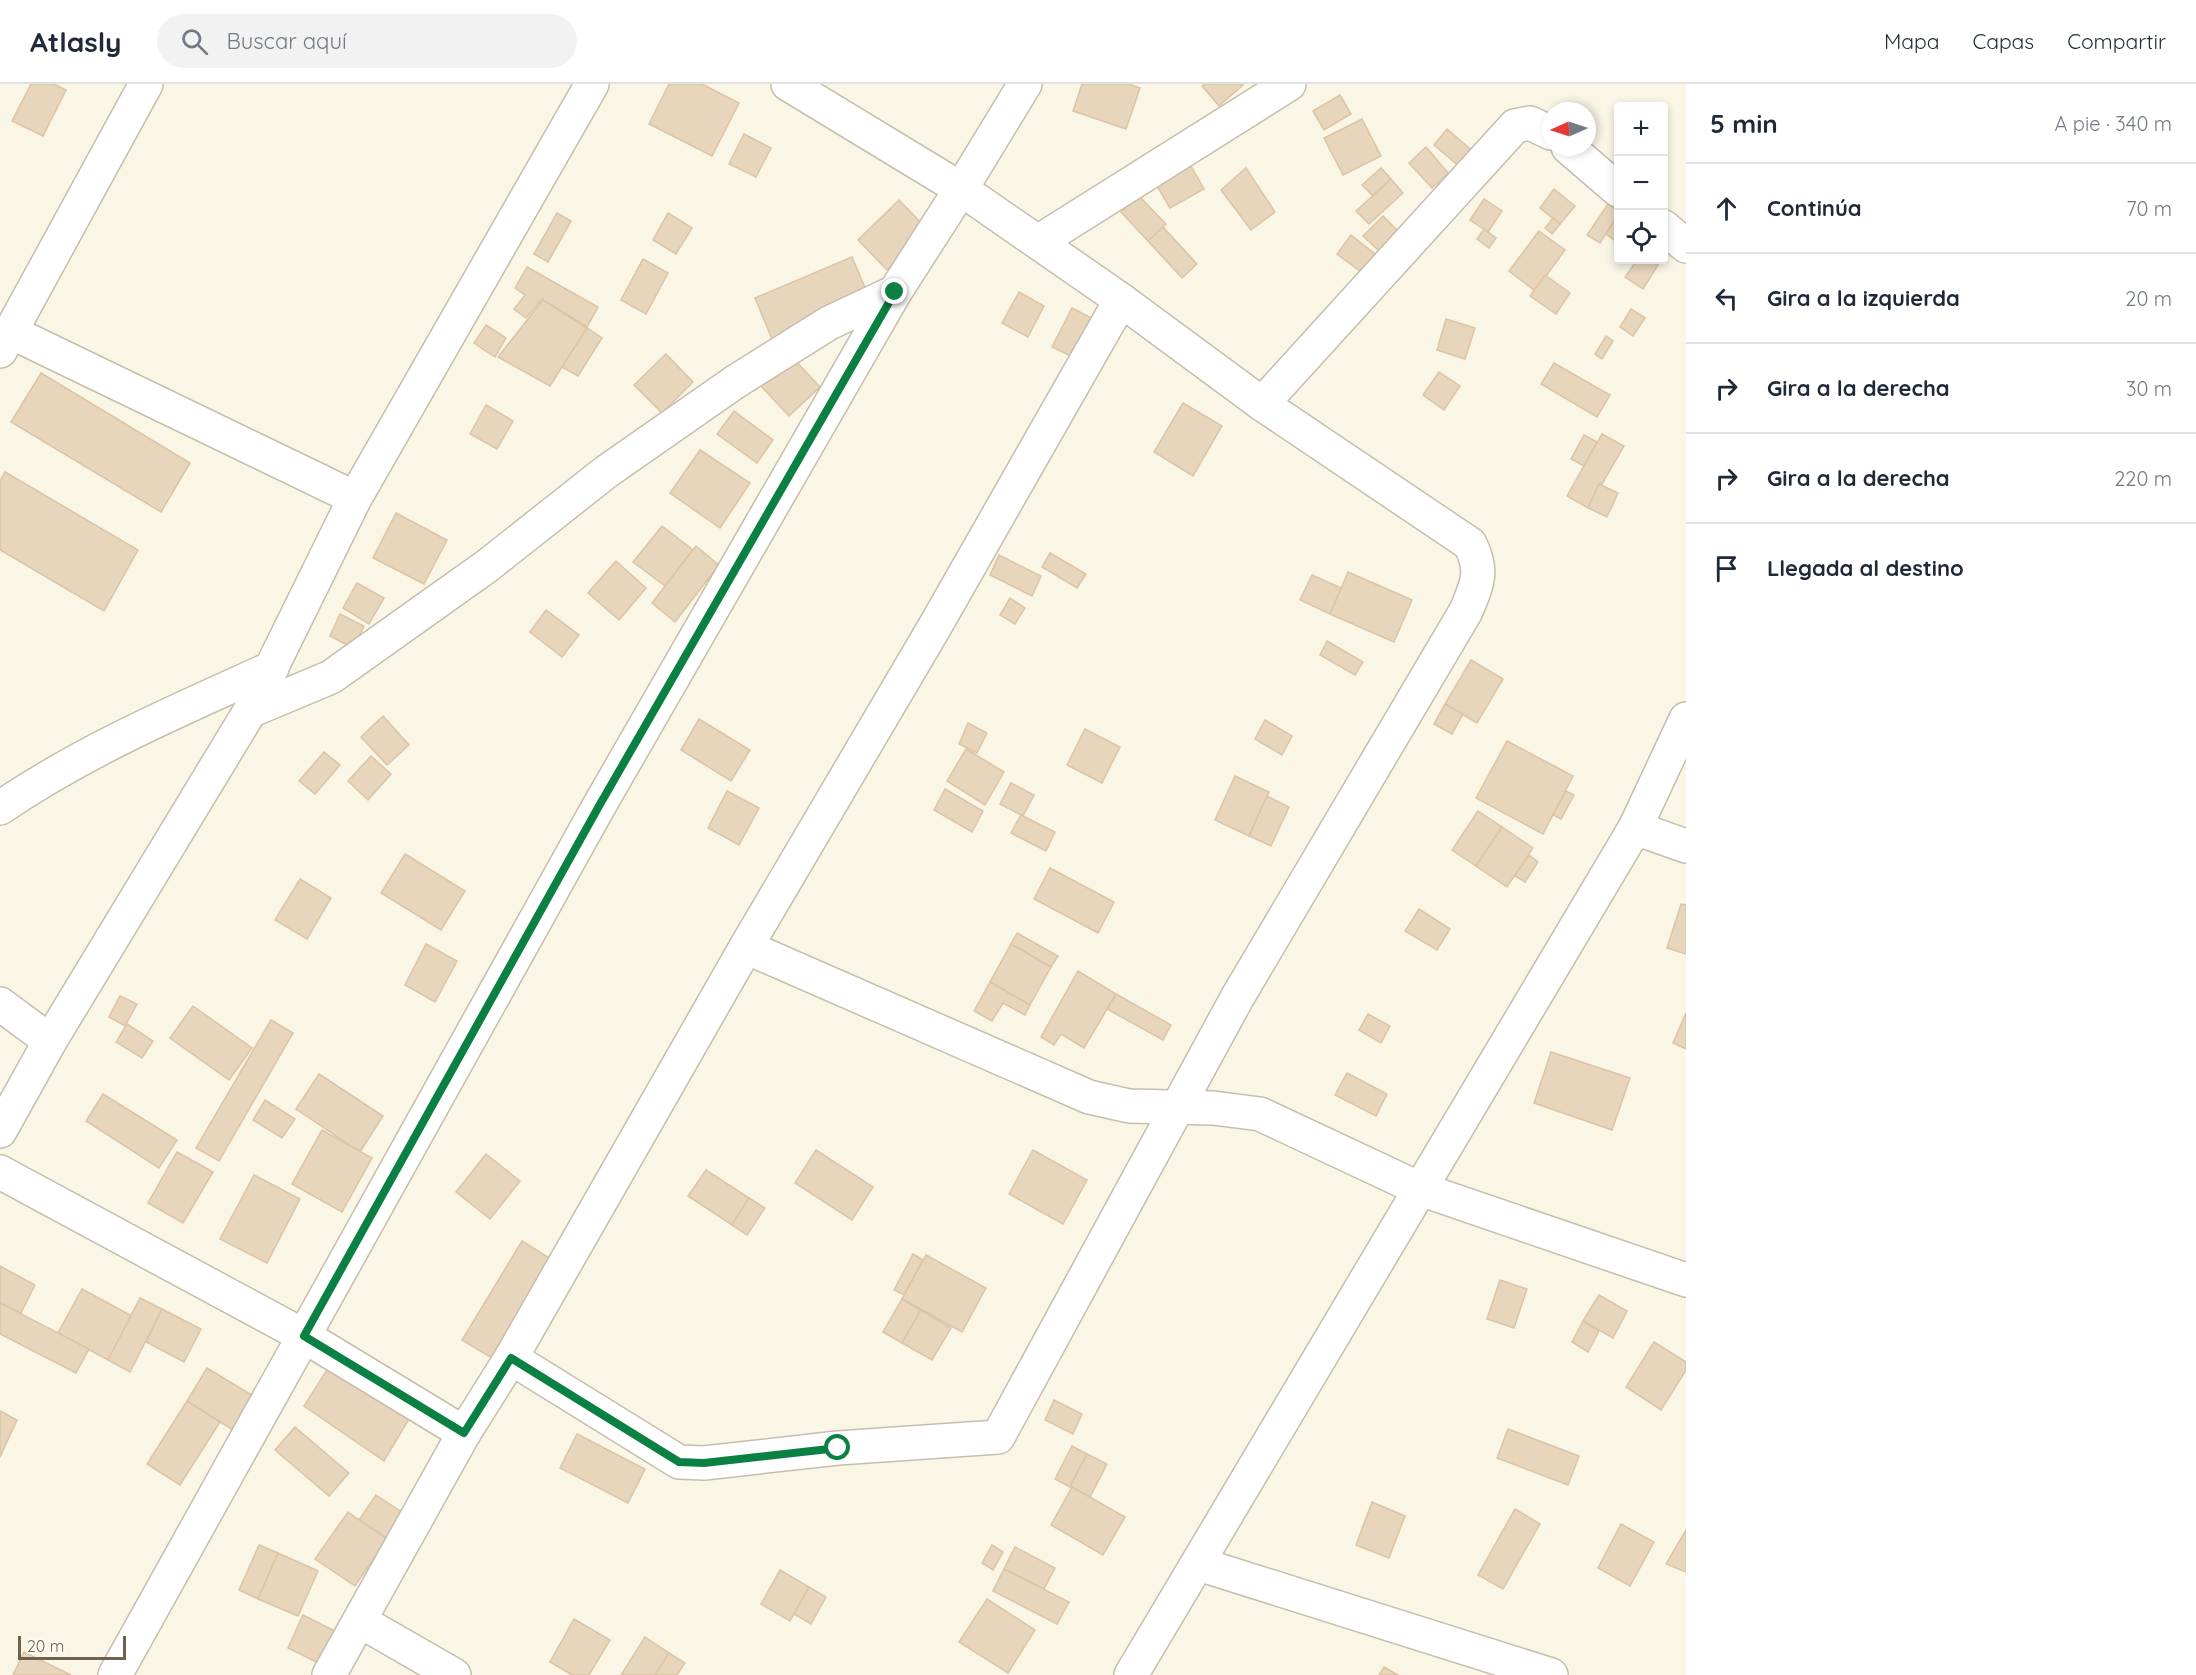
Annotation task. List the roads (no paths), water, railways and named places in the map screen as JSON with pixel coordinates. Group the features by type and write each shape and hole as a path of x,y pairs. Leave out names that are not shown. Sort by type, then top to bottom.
{"street":[{"path":"146,84 6,342 355,498"},
{"path":"0,1131 50,1041 250,711 355,498 592,84"},
{"path":"511,1358 679,1462 704,1463 838,1448 998,1437 1237,998 1466,611 1479,577 1478,559 1470,544 1262,404 1121,300 962,189 788,84"},
{"path":"115,1675 599,806 895,292 962,189 1025,84"},
{"path":"1038,242 1289,84"},
{"path":"1262,404 1515,126 1530,123 1542,129"},
{"path":"1578,156 1614,187"},
{"path":"1668,231 1686,246"},
{"path":"250,711 331,677 487,566 606,472 735,382 829,323 895,292"},
{"path":"329,1675 464,1433 511,1358 746,947 934,628 1121,300"},
{"path":"0,808 71,763 124,735 272,668"},
{"path":"1131,1675 1635,828 1686,719"},
{"path":"1635,828 1686,846"},
{"path":"746,947 1089,1097 1129,1106 1213,1108 1260,1114 1420,1189 1686,1280"},
{"path":"0,1004 50,1041"},
{"path":"0,1172 304,1336 464,1433"},
{"path":"1198,1564 1551,1675"},
{"path":"360,1621 454,1675"}]}
